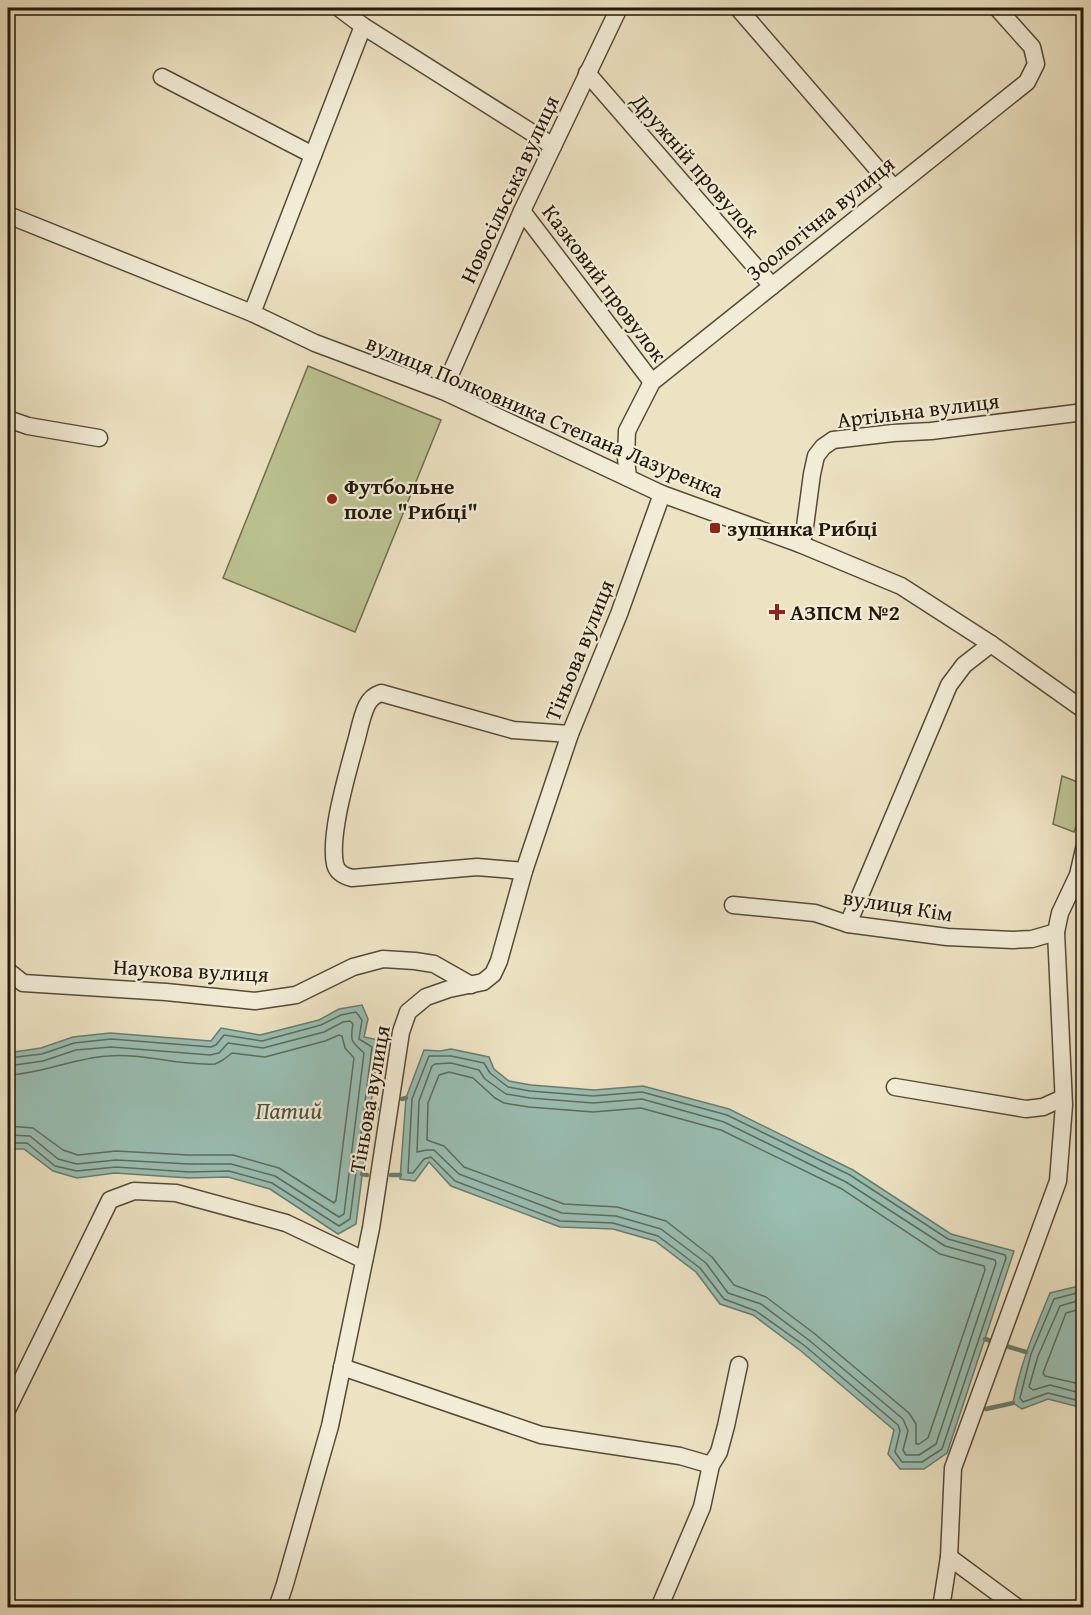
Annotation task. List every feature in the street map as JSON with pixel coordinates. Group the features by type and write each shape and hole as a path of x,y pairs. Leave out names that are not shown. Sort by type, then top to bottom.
{"street":[{"path":"339,8 363,26 553,146"},
{"name":"Новосільська вулиця","path":"443,391 522,211 619,8"},
{"path":"738,8 893,187"},
{"name":"Зоологічна вулиця","path":"628,478 627,431 652,382 1027,82 1036,64 1032,46 997,8"},
{"path":"252,313 363,26"},
{"name":"Дружній провулок","path":"587,73 772,286"},
{"path":"162,77 313,155"},
{"name":"Казковий провулок","path":"522,211 652,382"},
{"name":"вулиця Полковника Степана Лазуренка","path":"8,215 252,313 315,343 443,391 662,494 800,544 901,586 991,644 1083,710"},
{"name":"Артільна вулиця","path":"800,544 804,534 816,456 833,440 931,431 1083,412"},
{"path":"8,419 28,426 99,438"},
{"name":"Тіньова вулиця","path":"277,1608 330,1426 364,1260 398,1046 404,1022 408,1012 426,997 483,982 494,974 570,734 619,614 662,494"},
{"path":"848,924 949,685 964,665 991,644"},
{"path":"525,871 477,867 352,878 339,872 335,866 335,837 343,789 363,714 368,702 381,693 513,730 570,734"},
{"path":"941,1608 949,1557 952,1468 1058,1181 1063,1098 1056,932 1060,913 1078,875 1083,849"},
{"name":"вулиця Кім","path":"733,905 815,913 848,924 947,937 1013,940 1032,939 1056,932"},
{"name":"Наукова вулиця","path":"8,971 23,983 166,992 255,1001 296,994 353,967 383,959 434,964 471,985"},
{"path":"896,1087 1026,1109 1043,1107 1063,1098"},
{"path":"8,1408 110,1200 134,1191 176,1193 286,1223 364,1260"},
{"path":"659,1608 702,1507 711,1466 719,1452 739,1365"},
{"path":"342,1367 541,1435 681,1456 711,1466"},
{"path":"949,1557 1018,1608"}],"green space":[{"name":"Футбольне поле \"Рибці\"","path":"308,366 441,420 355,632 223,578"},
{"path":"1062,776 1083,784 1083,807 1074,832 1053,824"}],"water":[{"name":"Патий","path":"362,1005 368,1019 364,1037 379,1040 356,1224 338,1234 270,1189 228,1177 189,1178 115,1173 77,1178 53,1171 24,1149 8,1149 8,1053 41,1048 73,1037 110,1033 211,1041 221,1028 260,1035 319,1020 339,1009"},
{"path":"451,1049 489,1057 494,1069 509,1081 594,1090 643,1086 729,1109 853,1170 951,1234 1014,1251 947,1453 924,1469 900,1469 888,1454 894,1430 801,1351 753,1315 720,1304 696,1272 655,1241 613,1229 560,1227 451,1186 429,1162 415,1181 400,1179 406,1098 424,1050"},
{"path":"1083,1285 1083,1408 1048,1399 1022,1409 1013,1403 1016,1389 1028,1347 1050,1293"}],"waterway":[{"path":"402,1099 406,1098"},
{"path":"370,1112 377,1109"},
{"path":"362,1174 367,1175"},
{"path":"391,1175 400,1175"},
{"path":"985,1339 991,1341"},
{"path":"1006,1346 1026,1352"},
{"path":"986,1409 1013,1403"}],"place":[{"name":"Футбольне поле \"Рибці\"","path":"332,499"},
{"name":"зупинка Рибці","path":"715,528"},
{"name":"АЗПСМ №2","path":"777,612"}]}
